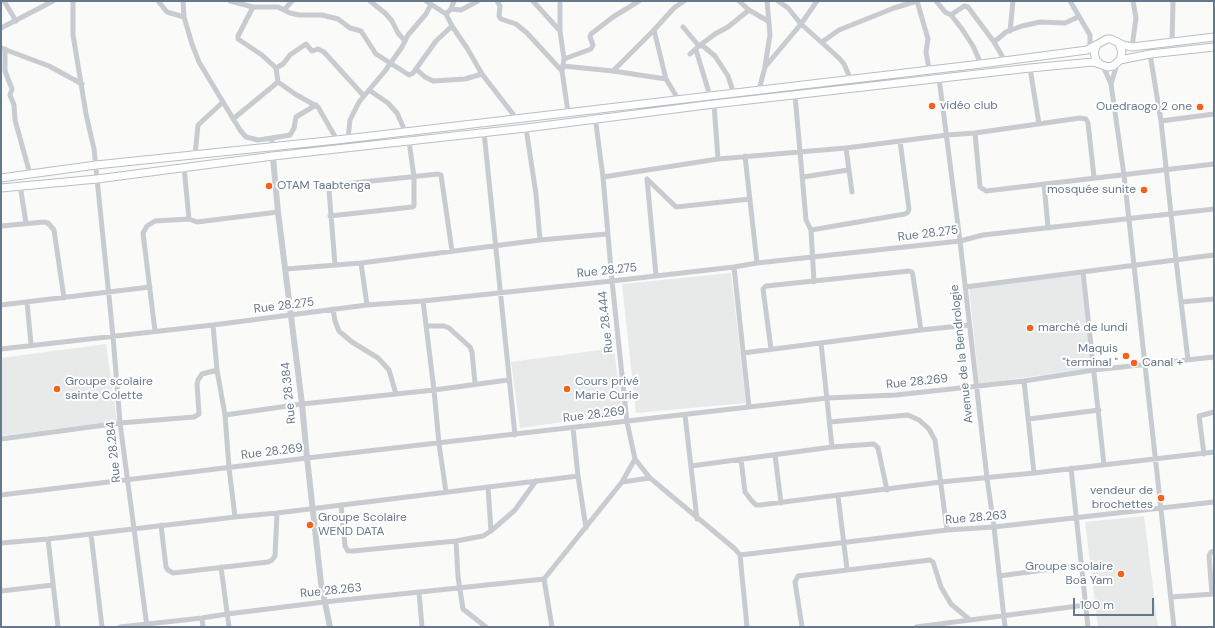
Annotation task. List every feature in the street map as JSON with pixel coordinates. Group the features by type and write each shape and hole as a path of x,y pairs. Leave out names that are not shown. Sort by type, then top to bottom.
{"main road":[{"path":"1,178 96,165 337,140 1005,61 1087,50 1097,45 1102,40 1107,39 1119,44 1132,46 1214,37"},
{"path":"1119,44 1122,52 1119,62"},
{"path":"1097,45 1094,52 1096,60 1101,64"},
{"path":"1,188 20,185 97,179 273,156 526,128 714,104 1030,68 1093,62 1113,66 1119,62 1150,54 1214,47"}],"street":[{"path":"4,1 16,21"},
{"path":"1,28 53,1"},
{"name":"Rue 28.284","path":"73,1 73,35 96,165 120,423 147,626"},
{"path":"158,1 167,12 184,17"},
{"path":"183,1 184,17 191,42 199,62 233,120 246,136 258,140 290,135 294,128 296,117 316,105"},
{"path":"230,1 254,7 278,7"},
{"path":"273,1 278,7 284,10 299,15 322,15 338,19 350,28 361,31 376,54 409,75 411,75 416,69 433,45 452,26"},
{"path":"284,10 292,1"},
{"path":"370,1 385,13 405,41"},
{"path":"446,14 451,9 454,1"},
{"path":"451,9 461,10 478,1"},
{"path":"497,1 500,6 499,16 501,19 516,24 527,32 563,69 613,71 666,79"},
{"path":"534,1 560,31"},
{"path":"560,1 560,31 564,59 563,69 568,112"},
{"path":"564,59 591,49 593,45 590,36 591,34 613,17 639,1"},
{"path":"674,8 676,1"},
{"path":"613,71 674,8 684,1"},
{"path":"739,1 749,10 768,21"},
{"path":"759,90 765,67 770,35 767,1"},
{"path":"778,1 788,8 801,24 844,64 851,80"},
{"path":"765,67 801,24 817,1"},
{"path":"822,42 839,30 894,8 917,1 928,39 926,52 929,69"},
{"path":"936,1 945,12 951,15 973,46 980,64"},
{"path":"1010,31 1013,1"},
{"path":"1070,1 1078,17 1090,35 1090,48"},
{"path":"1132,46 1136,18 1133,1"},
{"path":"1172,1 1172,42"},
{"path":"348,138 350,120 359,102 390,64 413,29 426,14 429,3 446,14 482,74 516,118"},
{"path":"951,15 964,6 968,7 994,42 1005,61"},
{"path":"254,7 237,38 262,55 276,68 278,82 295,94 316,105 337,140"},
{"path":"690,54 749,10"},
{"path":"994,42 1010,31 1022,26 1040,22 1065,22 1078,17"},
{"path":"683,27 697,48 710,96"},
{"path":"654,30 666,79 678,100"},
{"path":"276,68 283,64 290,55 306,44 312,51 317,48 324,52 364,95"},
{"path":"697,48 703,46 715,56 728,76 734,94"},
{"path":"30,174 14,120 14,105 10,95 12,89 5,71 3,49 48,66 82,84"},
{"path":"1150,54 1161,121 1167,170 1170,214 1188,360"},
{"path":"1111,84 1119,62"},
{"path":"1101,64 1111,84 1124,175 1127,218 1134,266 1174,627"},
{"path":"1030,68 1039,124"},
{"path":"416,69 425,77 433,81 465,80 482,74"},
{"name":"Avenue de la Bendrologie","path":"939,78 960,241 1005,627"},
{"path":"233,120 278,82"},
{"path":"369,90 388,103 398,113 405,131"},
{"path":"795,95 806,220 811,230 814,257 814,282"},
{"path":"195,155 198,125 223,102"},
{"path":"714,104 718,159"},
{"name":"Rue 28.444","path":"594,109 603,177 607,234 627,422 636,459"},
{"path":"1161,121 1214,114"},
{"path":"603,177 718,159 846,148 1086,118 1088,123 1094,177"},
{"path":"526,128 540,240"},
{"path":"484,132 497,247 508,380 515,435"},
{"path":"975,133 980,187 986,191 1094,177 1124,175 1214,164"},
{"path":"272,138 272,147"},
{"path":"330,216 412,207 415,203 414,177 409,140"},
{"path":"811,230 905,214 908,212 900,141"},
{"name":"Rue 28.384","path":"272,147 278,212 302,404 306,458 321,583 329,627"},
{"path":"846,148 852,192"},
{"path":"745,156 757,263"},
{"path":"184,167 189,219"},
{"path":"802,177 848,170"},
{"path":"645,171 648,179 656,275"},
{"path":"335,265 329,190 334,186 438,174 441,175 452,251"},
{"path":"648,179 676,207 750,200"},
{"path":"1044,184 1048,227"},
{"path":"20,185 26,223"},
{"name":"Rue 28.275","path":"1,349 31,344 213,325 367,305 423,301 612,281 757,263 960,241 983,235 1214,209"},
{"path":"155,331 143,233 147,226 155,221 189,219 197,222 278,212"},
{"path":"1,226 26,223 48,223 54,230 64,298"},
{"path":"286,269 361,263 452,251 497,247 540,240 607,234"},
{"path":"965,287 1214,255"},
{"path":"361,263 367,305"},
{"path":"734,267 749,407"},
{"path":"771,349 763,289 766,286 814,282 909,270 912,272 921,330"},
{"path":"1083,272 1104,465"},
{"path":"1,305 150,287"},
{"path":"1181,302 1214,299"},
{"path":"423,301 439,444 446,492"},
{"path":"27,302 31,344"},
{"path":"334,309 335,321 339,331 352,342 378,358 389,370 396,394"},
{"path":"213,325 217,370 225,415 235,517"},
{"path":"744,353 969,325"},
{"path":"427,326 444,326 449,328 470,347 472,352 475,384"},
{"path":"821,343 832,447"},
{"name":"Rue 28.269","path":"1,495 827,398 896,395 1024,381 1094,370 1214,357"},
{"path":"1,439 120,423 197,416 199,414 198,380 202,374 217,370"},
{"path":"225,415 302,404 434,390 508,380"},
{"path":"1024,381 1034,473"},
{"path":"1029,418 1099,410"},
{"path":"1204,454 1199,416 1214,412"},
{"path":"685,415 697,519"},
{"path":"830,422 908,415 919,420 929,429 935,440 947,530"},
{"path":"573,428 578,476 586,528"},
{"path":"692,466 832,447 874,444 877,445 887,490"},
{"path":"740,459 745,492 752,502 756,505 760,505 941,482 1034,473 1214,452"},
{"path":"775,455 781,503"},
{"path":"552,627 544,579 622,482 636,459 650,478 697,519 735,549 740,555 747,627"},
{"path":"1071,468 1088,627"},
{"path":"1,543 313,509 578,476"},
{"path":"622,482 650,478"},
{"path":"341,505 345,546 348,551 353,552 456,541 483,536 491,531 515,510 536,481"},
{"path":"488,487 491,531"},
{"path":"838,496 847,569"},
{"name":"Rue 28.263","path":"740,555 947,530 994,527 1214,502"},
{"path":"161,525 166,567 173,573 268,562 272,560 275,556 277,513"},
{"path":"91,534 102,627"},
{"path":"48,539 58,627"},
{"path":"456,541 463,609 486,627"},
{"path":"1171,597 1213,594 1209,556 1211,552 1214,551"},
{"path":"802,627 795,582 798,576 930,560 933,562 942,587 951,604 970,620"},
{"path":"999,576 1081,565"},
{"path":"221,567 229,627"},
{"name":"Rue 28.263","path":"120,627 147,626 324,602 544,579"},
{"path":"1,591 53,585"},
{"path":"419,592 422,627"},
{"path":"916,627 1086,605"},
{"path":"202,618 203,627"}],"shaded area":[{"path":"731,273 746,403 636,413 622,284"},
{"name":"marché de lundi","path":"1081,274 1092,368 979,384 969,288"},
{"name":"Groupe scolaire sainte Colette","path":"106,344 117,421 1,436 1,358"},
{"name":"Cours privé Marie Curie","path":"614,348 622,415 520,428 511,362"},
{"name":"Groupe scolaire Boa Yam","path":"1144,516 1158,627 1098,627 1085,522"}],"place":[{"name":"vidéo club","path":"932,106"},
{"name":"Ouedraogo 2 one","path":"1200,107"},
{"name":"OTAM Taabtenga","path":"269,186"},
{"name":"mosquée sunite","path":"1144,190"},
{"name":"marché de lundi","path":"1030,328"},
{"name":"Maquis \"terminal \"","path":"1126,356"},
{"name":"Canal +","path":"1134,363"},
{"name":"Groupe scolaire sainte Colette","path":"57,389"},
{"name":"Cours privé Marie Curie","path":"567,389"},
{"name":"vendeur de brochettes","path":"1161,498"},
{"name":"Groupe Scolaire WEND DATA","path":"310,525"},
{"name":"Groupe scolaire Boa Yam","path":"1121,574"}]}
